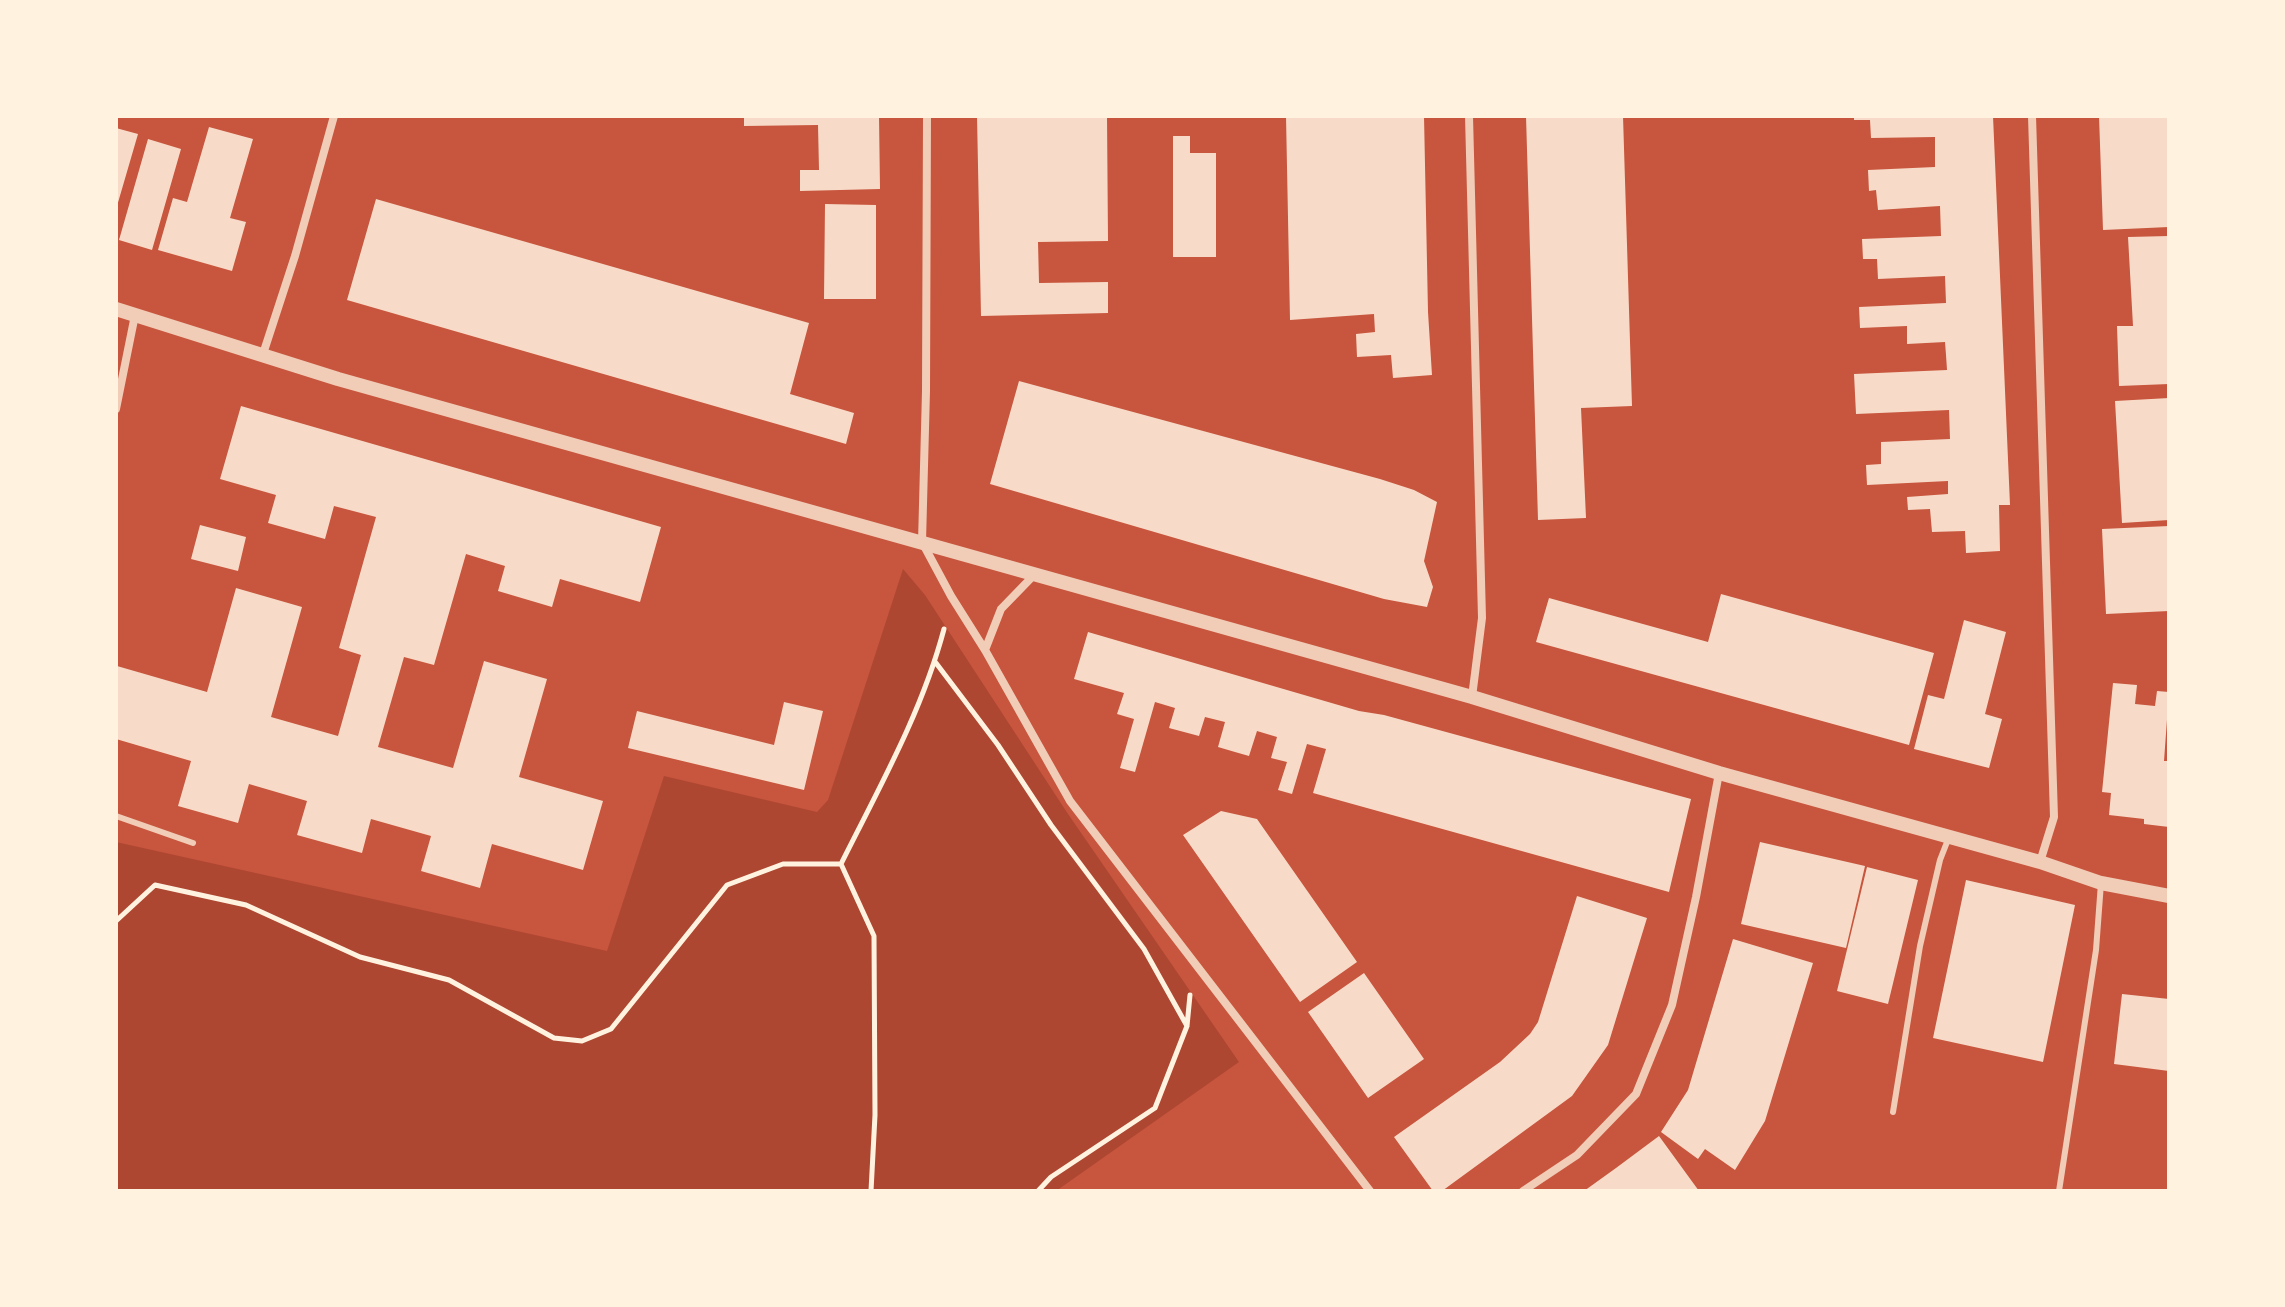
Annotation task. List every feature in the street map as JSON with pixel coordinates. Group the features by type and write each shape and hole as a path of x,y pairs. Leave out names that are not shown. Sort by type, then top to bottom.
{"street":[{"path":"263,354 295,256 334,116"},
{"path":"927,116 922,542 1070,801 1370,1191"},
{"path":"1469,116 1482,618 1472,697"},
{"path":"2032,116 2054,817 2040,862"},
{"path":"116,309 354,384 1472,697 1719,773 2040,862 2101,883 2169,896"},
{"path":"116,409 135,315"},
{"path":"985,650 1001,609 1035,574"},
{"path":"1523,1191 1577,1155 1636,1094 1672,1005 1719,773"}],"lane":[{"path":"116,816 193,843"},
{"path":"1893,1112 1920,946 1940,860 1949,837"},
{"path":"2059,1191 2096,950 2101,883"}],"path":[{"path":"841,864 902,741 935,662 951,596"},
{"path":"935,662 1144,949 1187,1026"},
{"path":"116,921 155,885 246,905 360,957 449,980 554,1038 582,1041 611,1029 727,885 783,864 841,864"},
{"path":"841,864 874,936 875,1115 871,1191"},
{"path":"1038,1191 1051,1177 1155,1108 1187,1026 1194,963"}],"shaded area":[{"path":"903,569 925,595 1066,811 1239,1062 1056,1191 116,1191 116,842 607,951 664,776 817,812 828,800"}],"building":[{"path":"744,116 879,116 880,189 800,191 800,170 819,170 818,125 744,126"},
{"path":"977,116 1107,116 1108,241 1038,242 1039,283 1108,282 1108,313 981,316"},
{"path":"1286,116 1424,116 1432,375 1393,378 1391,355 1357,357 1356,334 1375,332 1374,314 1290,320"},
{"path":"1526,116 1623,116 1632,406 1581,408 1586,518 1538,520"},
{"path":"1854,116 1993,116 2010,505 1999,505 2000,551 1966,553 1965,531 1932,532 1930,509 1908,510 1907,497 1948,494 1948,481 1867,485 1866,465 1881,464 1881,442 1950,439 1949,410 1856,414 1854,374 1947,370 1945,342 1907,344 1907,326 1860,328 1859,307 1946,303 1945,276 1878,279 1877,259 1863,259 1862,239 1941,236 1940,206 1878,210 1876,190 1869,191 1868,170 1935,167 1935,137 1871,138 1870,120 1854,120"},
{"path":"2099,116 2169,116 2169,227 2103,230"},
{"path":"209,127 253,139 230,218 246,222 232,271 158,250 173,198 187,202"},
{"path":"116,128 138,134 117,206 116,206"},
{"path":"1173,136 1190,136 1190,153 1216,153 1216,257 1173,257"},
{"path":"148,139 181,149 152,250 119,240"},
{"path":"376,199 809,323 790,394 854,413 846,444 347,300"},
{"path":"825,204 876,205 876,299 824,299"},
{"path":"2169,236 2169,384 2119,386 2117,326 2133,326 2128,237"},
{"path":"1019,381 1380,479 1414,490 1437,502 1424,561 1433,587 1427,607 1384,599 990,484"},
{"path":"2169,398 2169,520 2122,523 2115,401"},
{"path":"241,406 661,527 640,602 560,579 552,607 498,591 505,566 466,554 434,665 404,657 378,747 453,768 484,661 547,679 519,777 603,801 583,870 492,844 480,888 421,871 431,836 371,819 362,853 297,835 307,801 249,784 238,823 178,806 191,761 116,739 117,666 207,692 236,588 302,607 271,717 338,736 361,655 339,648 376,517 334,506 325,539 268,523 276,495 220,479"},
{"path":"200,525 246,537 238,571 191,559"},
{"path":"2169,526 2169,611 2106,614 2102,529"},
{"path":"1721,594 1934,653 1909,745 1536,642 1549,598 1708,642"},
{"path":"1964,620 2006,632 1985,714 2002,719 1989,768 1914,749 1928,695 1944,699"},
{"path":"1088,632 1359,711 1384,715 1691,799 1669,892 1313,793 1326,749 1307,744 1292,794 1278,790 1287,762 1271,758 1277,737 1257,731 1249,756 1235,752 1218,747 1225,722 1205,717 1199,736 1169,728 1175,708 1155,702 1135,772 1120,768 1134,719 1117,714 1124,693 1074,679"},
{"path":"2113,683 2137,685 2135,704 2155,706 2157,691 2169,692 2164,761 2169,761 2169,827 2144,824 2144,819 2109,815 2111,793 2102,792"},
{"path":"784,702 823,711 804,790 628,748 637,711 774,745"},
{"path":"1221,811 1257,819 1357,962 1300,1002 1183,835"},
{"path":"1760,842 1865,866 1846,948 1741,924"},
{"path":"1867,867 1918,880 1888,1004 1837,991"},
{"path":"1966,880 2075,905 2043,1062 1933,1038"},
{"path":"1577,896 1647,918 1608,1045 1572,1096 1442,1191 1433,1191 1394,1137 1500,1062 1530,1034 1538,1022"},
{"path":"1733,939 1813,963 1765,1121 1735,1170 1705,1149 1698,1159 1661,1132 1688,1090"},
{"path":"1364,973 1424,1059 1368,1098 1308,1012"},
{"path":"2122,994 2169,999 2169,1071 2114,1064"},
{"path":"1659,1136 1699,1191 1584,1191 1616,1168"}]}
